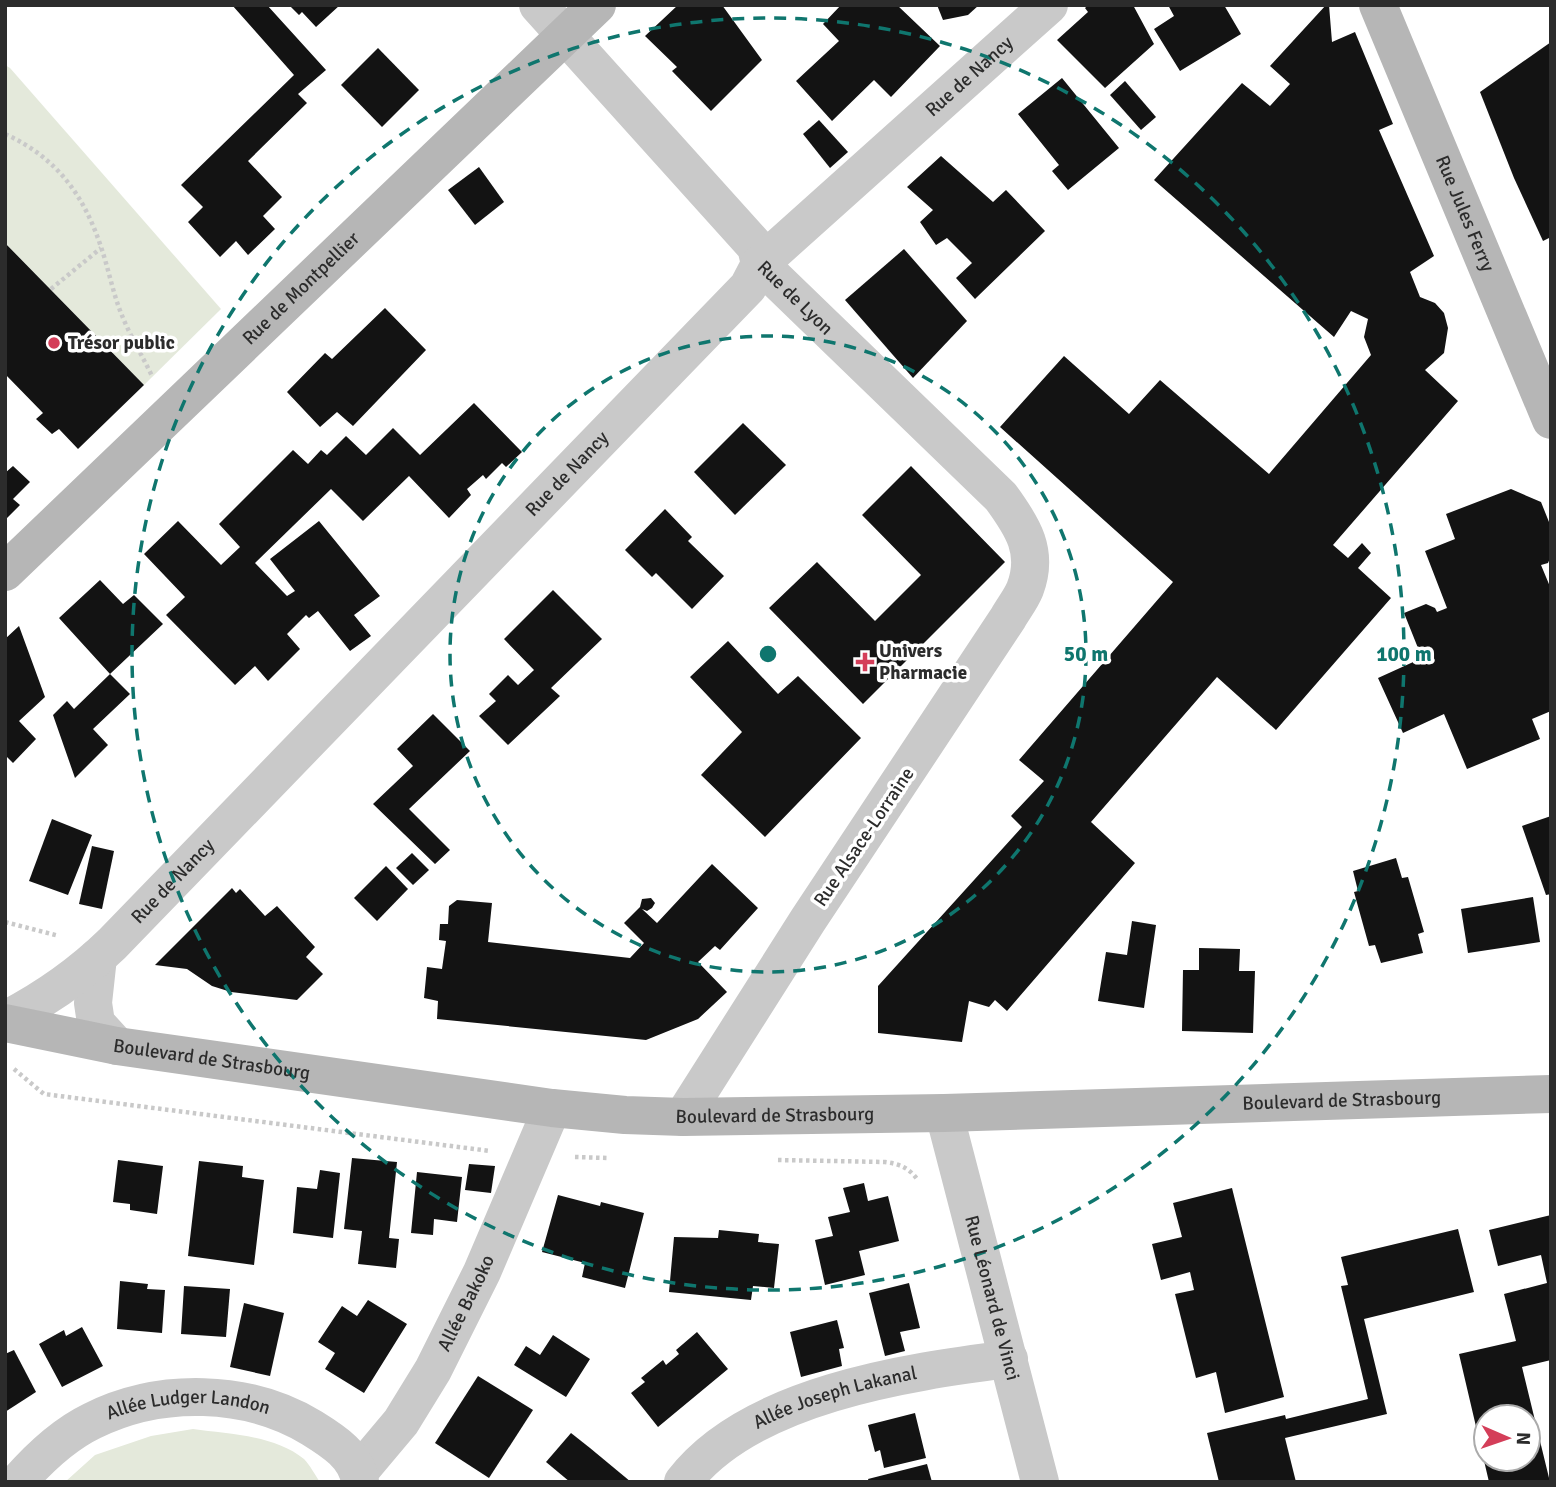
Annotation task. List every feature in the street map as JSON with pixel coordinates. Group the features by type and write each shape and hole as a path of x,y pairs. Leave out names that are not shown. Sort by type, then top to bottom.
{"main road":[{"name":"Rue de Montpellier","path":"5,572 597,5"},
{"name":"Rue Jules Ferry","path":"1378,5 1549,410"},
{"name":"Boulevard de Strasbourg","path":"5,1021 117,1046 552,1108 683,1117 944,1113 1551,1094"}],"street":[{"name":"Rue de Lyon","path":"538,5 756,247 760,264 1002,497 1020,523 1031,552"},
{"name":"Rue de Nancy","path":"5,1021 33,1006 82,947 748,287 760,264 1049,5"},
{"name":"Rue Alsace-Lorraine","path":"683,1117 808,920 1008,618 1025,589 1031,552"},
{"path":"82,947 96,1023 117,1046"},
{"name":"Allée Bakoko","path":"360,1477 401,1422 433,1370 482,1272 547,1157 552,1108"},
{"name":"Rue Léonard de Vinci","path":"944,1113 1040,1482"},
{"name":"Allée Joseph Lakanal","path":"683,1482 708,1455 759,1421 826,1394 915,1373 1009,1359"},
{"name":"Allée Ludger Landon","path":"18,1482 52,1447 92,1421 140,1404 173,1398 234,1400 263,1405 293,1416 345,1452 353,1460 360,1477"}],"path":[{"path":"5,134 29,145 58,170 83,201 102,248 121,314 153,378"},
{"path":"51,289 102,248"},
{"path":"5,922 82,947"},
{"path":"5,1062 44,1094 547,1157 616,1158"},
{"path":"777,1160 885,1161 910,1170 918,1181"}],"shaded area":[{"path":"5,65 221,309 144,385 5,243"},
{"path":"193,1429 251,1437 279,1445 304,1459 320,1482 65,1482 95,1455 151,1436"}],"building":[{"path":"232,5 267,5 326,70 298,94 307,103 248,161 282,197 263,216 275,229 248,255 236,241 220,257 188,222 203,207 181,185 294,75"},
{"path":"289,5 340,5 316,27 302,12 299,15"},
{"path":"678,5 722,5 762,60 711,111 672,71 677,67 645,36"},
{"path":"841,5 897,5 940,46 891,97 874,80 832,121 796,81 839,41 823,24"},
{"path":"937,5 979,5 968,15 943,20"},
{"path":"1088,5 1133,5 1154,44 1105,88 1057,40 1088,12 1085,8"},
{"path":"1168,5 1224,5 1241,34 1180,71 1154,29 1174,16"},
{"path":"1326,5 1329,5 1332,42 1355,32 1393,124 1379,130 1434,256 1410,272 1420,297 1435,303 1444,313 1448,328 1444,353 1425,370 1458,401 1333,545 1348,558 1362,543 1371,553 1358,568 1391,598 1276,730 1217,677 1091,822 1135,863 1007,1011 995,1000 989,1007 969,1001 962,1042 878,1033 878,986 1022,827 1011,816 1044,781 1019,760 1173,582 1000,427 1064,356 1129,414 1160,380 1269,474 1371,355 1364,337 1368,319 1351,311 1334,337 1154,180 1242,83 1270,106 1290,84 1270,66"},
{"path":"1551,42 1551,237 1543,241 1514,178 1480,92"},
{"path":"378,48 419,90 382,127 341,85"},
{"path":"1062,78 1119,148 1068,190 1052,171 1059,165 1018,114"},
{"path":"1125,81 1156,117 1141,130 1110,95"},
{"path":"819,120 848,152 830,168 803,134"},
{"path":"941,156 993,202 1006,190 1045,231 975,299 956,278 972,263 947,238 936,245 920,222 933,210 907,187"},
{"path":"479,167 504,202 475,225 448,190"},
{"name":"Trésor public","path":"5,243 144,385 78,449 59,429 52,434 36,419 43,413 5,374"},
{"path":"904,249 967,321 913,378 845,300"},
{"path":"385,308 426,350 353,426 337,412 320,427 287,392 325,353 332,359"},
{"path":"474,403 522,452 506,467 502,463 486,479 483,475 467,489 471,495 449,518 409,476 363,521 331,489 255,563 287,596 295,591 270,559 319,521 380,596 354,615 371,636 350,651 318,611 309,618 306,615 287,634 300,649 268,681 255,666 235,685 166,615 185,597 144,554 178,521 221,565 240,547 219,524 293,450 308,464 321,450 327,455 346,436 366,455 393,428 420,455"},
{"path":"743,423 786,465 735,515 694,472"},
{"path":"13,466 30,482 13,499 20,505 5,520 5,473"},
{"path":"911,466 1005,562 863,704 769,608 817,562 875,621 921,575 862,515"},
{"path":"1511,489 1541,502 1551,527 1551,556 1548,563 1541,565 1551,589 1551,711 1532,719 1540,739 1467,769 1444,714 1403,733 1378,678 1422,658 1404,613 1426,604 1437,612 1447,608 1425,551 1455,539 1446,514"},
{"path":"665,509 692,537 688,541 724,576 692,609 656,573 652,577 625,550"},
{"path":"100,580 123,604 134,595 163,624 110,674 59,618"},
{"path":"553,590 602,639 551,688 560,696 508,745 479,716 496,701 489,694 508,675 518,685 534,670 504,639"},
{"path":"19,626 45,697 19,721 36,739 13,763 5,755 5,639"},
{"path":"728,641 778,694 798,676 861,738 765,837 701,775 742,732 690,677"},
{"path":"110,674 130,694 93,729 108,745 75,778 53,715 67,701 74,709"},
{"path":"433,714 470,751 409,809 450,850 435,864 373,804 413,766 397,749"},
{"path":"1551,816 1551,894 1546,895 1522,826"},
{"path":"52,819 92,835 68,895 29,881"},
{"path":"92,846 114,851 102,909 79,904"},
{"path":"412,853 429,870 413,885 396,868"},
{"path":"1396,858 1402,878 1408,877 1424,932 1418,934 1423,953 1381,963 1375,945 1369,946 1354,892 1358,891 1353,871"},
{"path":"712,864 758,908 720,950 715,946 698,962 727,992 698,1019 646,1040 437,1019 438,1001 424,998 427,967 442,969 446,941 439,940 440,924 448,924 449,906 457,900 492,903 488,942 630,958 644,943 624,923 640,907 642,899 651,898 655,903 647,911 642,909 657,923"},
{"path":"386,866 408,889 377,921 354,898"},
{"path":"232,888 236,893 240,889 265,916 277,906 315,947 306,957 323,974 297,1000 231,992 212,986 187,969 155,965"},
{"path":"1533,897 1540,942 1468,953 1461,909"},
{"path":"1132,921 1156,925 1144,1008 1098,1001 1106,952 1127,955"},
{"path":"1199,948 1240,949 1239,971 1255,971 1253,1033 1182,1031 1183,970 1199,970"},
{"path":"352,1158 397,1162 389,1238 399,1239 396,1268 358,1264 362,1231 344,1229"},
{"path":"118,1160 163,1166 157,1214 130,1210 130,1204 113,1202"},
{"path":"199,1161 243,1166 242,1177 264,1180 254,1265 188,1256"},
{"path":"469,1164 495,1166 491,1193 465,1190"},
{"path":"320,1170 340,1173 333,1238 293,1233 297,1187 317,1189"},
{"path":"417,1172 462,1177 457,1222 434,1219 433,1235 411,1233"},
{"path":"864,1183 868,1201 888,1196 899,1241 859,1251 865,1275 825,1285 815,1240 833,1236 828,1217 850,1212 843,1188"},
{"path":"1232,1188 1284,1397 1225,1413 1216,1372 1196,1378 1175,1294 1194,1290 1190,1272 1161,1280 1152,1244 1182,1237 1173,1203"},
{"path":"558,1195 600,1206 601,1202 644,1213 625,1288 582,1277 585,1263 542,1252"},
{"path":"1551,1215 1551,1360 1522,1367 1531,1403 1472,1403 1472,1409 1459,1354 1516,1341 1504,1294 1547,1283 1541,1255 1498,1266 1489,1230"},
{"path":"1458,1229 1474,1292 1364,1319 1387,1414 1285,1438 1296,1482 1219,1482 1207,1433 1285,1415 1286,1419 1368,1399 1341,1286 1348,1285 1341,1257"},
{"path":"719,1230 759,1234 758,1242 779,1244 774,1288 753,1286 751,1300 669,1292 674,1237 718,1238"},
{"path":"120,1281 148,1284 147,1289 165,1290 162,1333 117,1329"},
{"path":"909,1283 920,1328 900,1332 905,1351 885,1356 869,1293"},
{"path":"184,1286 230,1289 226,1337 181,1334"},
{"path":"368,1300 407,1324 364,1393 325,1369 335,1353 318,1342 342,1306 357,1316"},
{"path":"244,1303 284,1313 270,1376 230,1367"},
{"path":"837,1320 844,1348 839,1349 842,1366 801,1377 790,1332"},
{"path":"82,1327 103,1366 62,1387 39,1344 64,1330 66,1336"},
{"path":"697,1332 728,1369 658,1427 631,1393 645,1382 641,1378 663,1360 666,1365 679,1354 676,1350"},
{"path":"553,1335 590,1359 566,1397 514,1365 526,1346 540,1355"},
{"path":"14,1350 36,1392 5,1412 5,1354"},
{"path":"478,1376 533,1410 489,1478 435,1443"},
{"path":"915,1413 926,1458 884,1468 880,1450 875,1452 868,1425"},
{"path":"571,1433 631,1482 570,1482 546,1462"},
{"path":"1542,1449 1550,1482 1489,1482 1487,1473 1542,1473"},
{"path":"927,1464 932,1482 869,1482 868,1479"}],"place":[{"name":"Trésor public","path":"54,343"},
{"name":"Univers Pharmacie","path":"865,662"}]}
